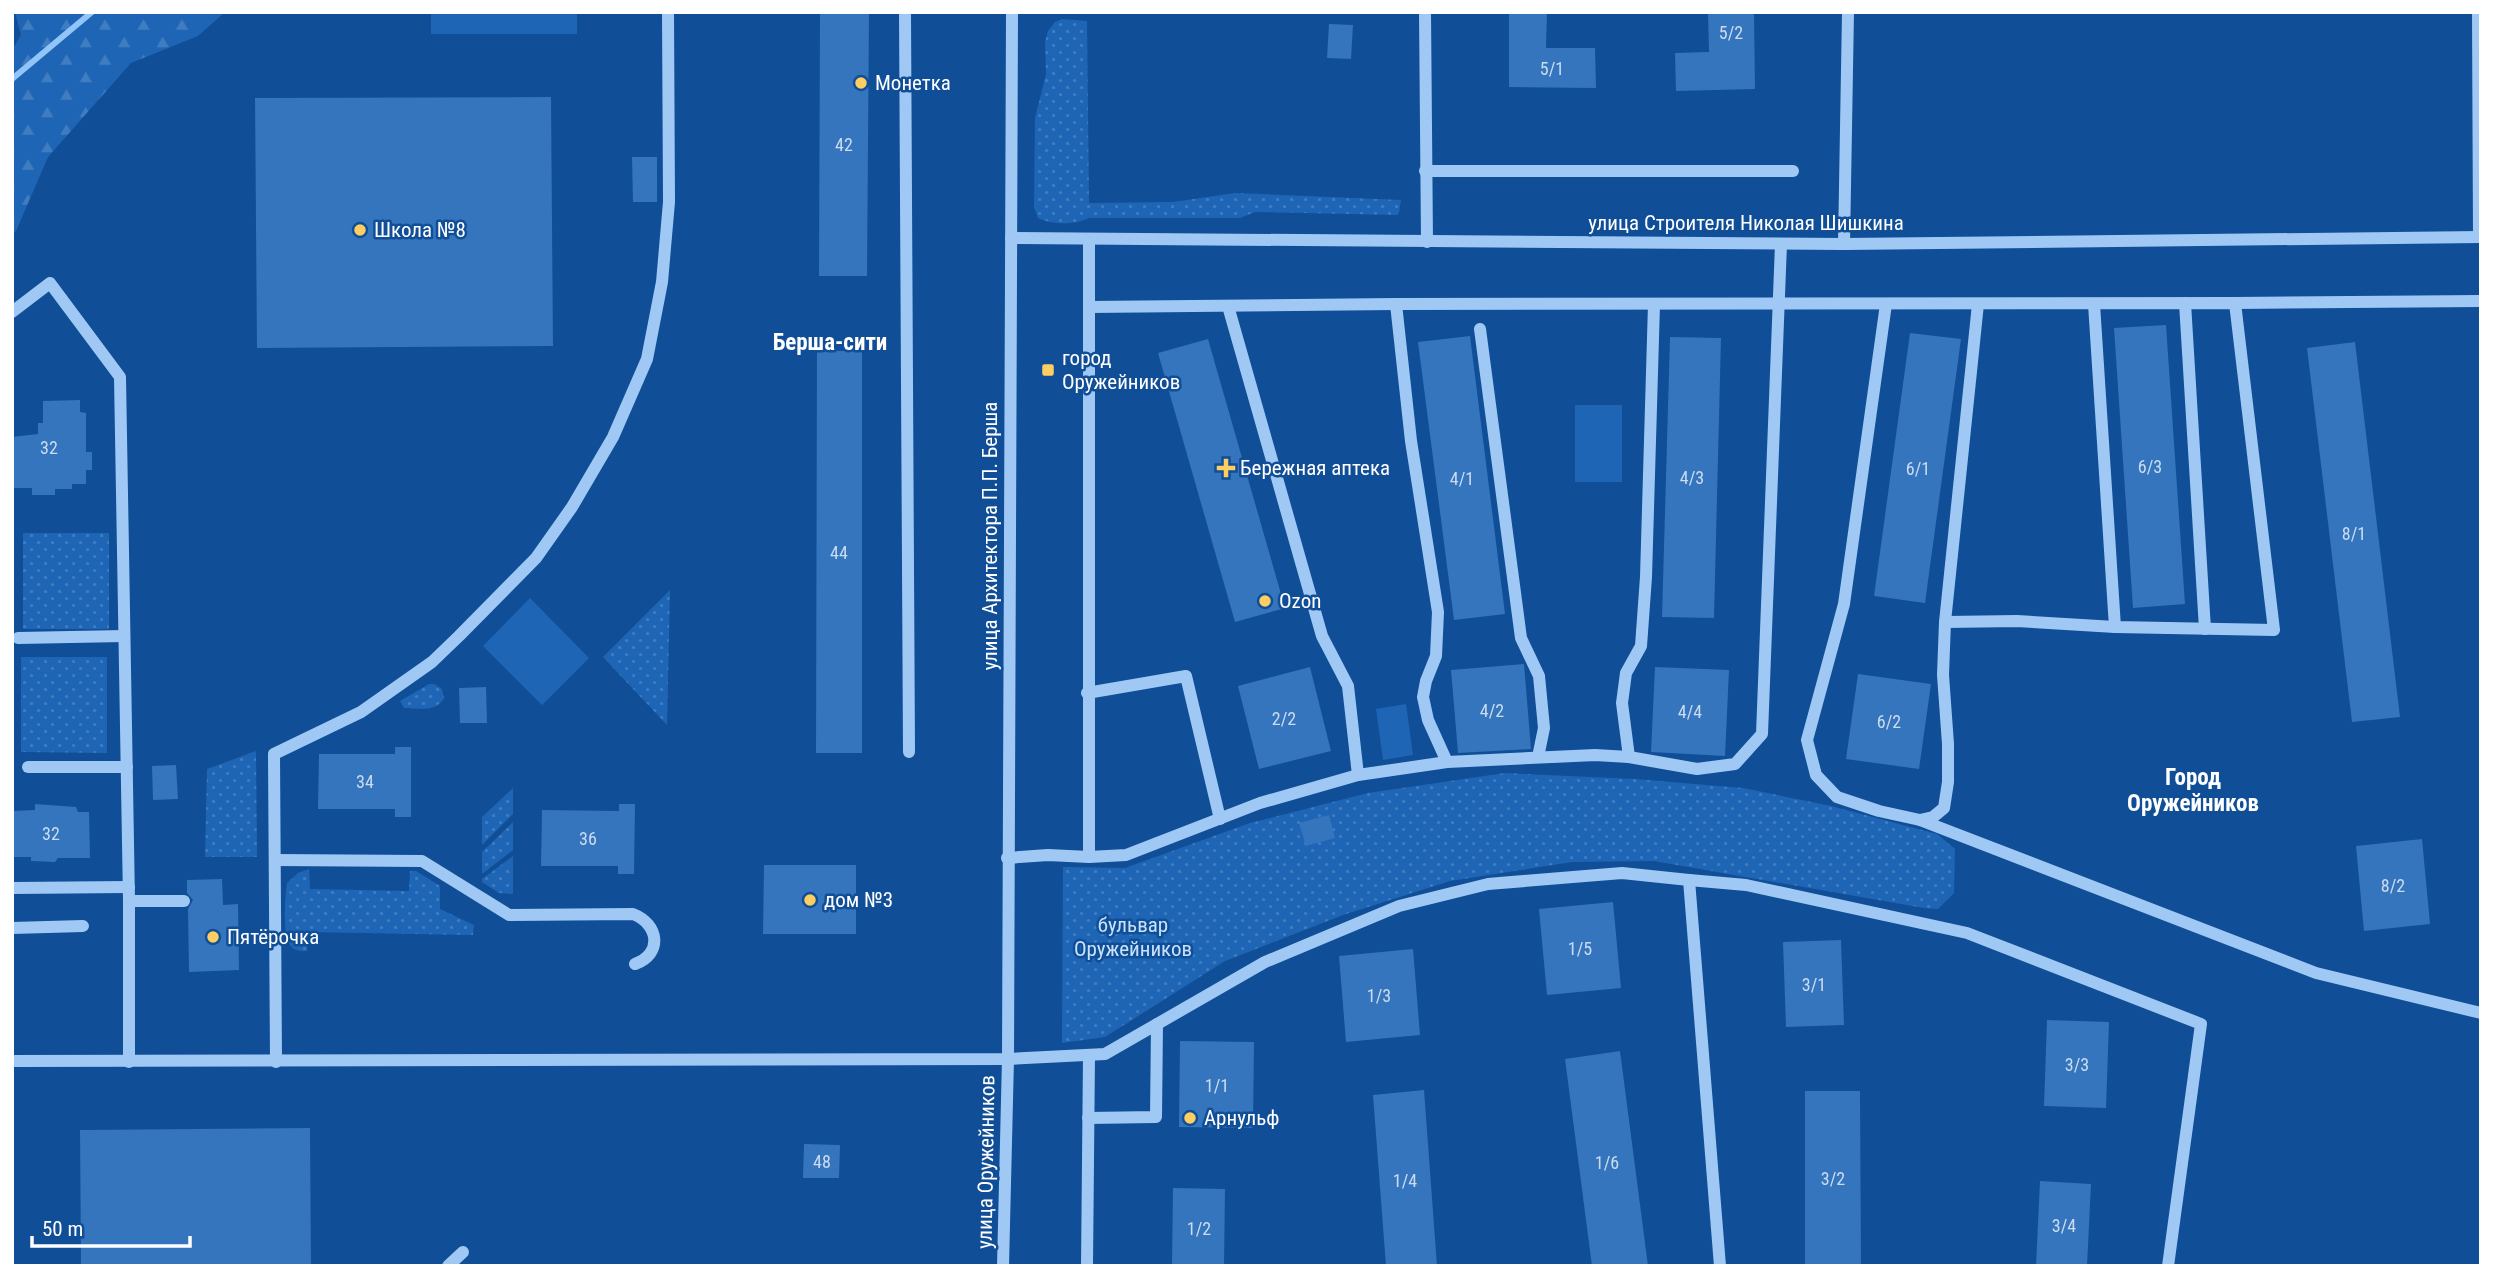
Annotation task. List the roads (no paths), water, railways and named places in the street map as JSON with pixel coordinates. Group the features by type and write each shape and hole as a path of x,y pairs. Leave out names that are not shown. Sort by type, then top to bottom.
{"street":[{"path":"276,1062 274,754 361,712 432,662 536,558 572,507 613,437 647,359 662,282 669,202 668,12"},
{"path":"905,12 909,752"},
{"name":"улица Архитектора П.П. Берша","path":"1008,1059 1012,12"},
{"path":"1425,12 1427,242"},
{"path":"1844,244 1847,12"},
{"path":"2479,12 2480,237"},
{"path":"1425,171 1793,171"},
{"name":"улица Строителя Николая Шишкина","path":"1011,238 1844,244 2480,237"},
{"path":"1088,240 1089,857"},
{"path":"1007,858 1126,855 1260,803 1358,775 1447,762 1595,755 1629,757 1697,769 1735,764 1762,734 1781,244"},
{"path":"12,312 50,283 120,377 129,887 129,1062"},
{"path":"1089,307 2481,301"},
{"path":"2185,303 2205,629"},
{"path":"1945,622 2017,621 2115,627 2274,630 2235,303"},
{"path":"1395,304 1411,441 1438,612 1436,656 1423,696 1428,720 1447,762"},
{"path":"1629,757 1622,703 1626,673 1641,646 1646,576 1654,304"},
{"path":"1886,304 1843,604 1807,740 1816,775 1837,797 1879,811 1920,820 2316,973 2481,1013"},
{"path":"1920,820 1933,817 1944,808 1948,782 1945,622 1979,304"},
{"path":"2094,304 2115,627"},
{"path":"1228,306 1322,635 1348,685 1358,775"},
{"path":"1480,329 1521,638 1539,676 1544,727 1538,757"},
{"path":"18,638 124,636"},
{"path":"1087,693 1186,676 1220,818"},
{"path":"28,767 127,767"},
{"path":"275,860 422,861 509,915 633,914 645,918 652,927 654,939 652,952 646,960 635,964"},
{"path":"12,1061 1008,1059 1105,1054 1265,962 1399,906 1488,884 1622,873 1746,886 1967,933 2201,1024 2168,1266"},
{"path":"1689,880 1720,1266"},
{"path":"12,888 129,887"},
{"path":"129,901 184,901"},
{"path":"12,928 83,926"},
{"path":"1088,1118 1156,1117 1157,1024"},
{"path":"1087,1266 1089,1055"},
{"name":"улица Оружейников","path":"1003,1266 1008,1059"},
{"path":"448,1266 463,1252"}],"waterway":[{"path":"12,79 92,12"}],"place":[{"name":"Монетка","path":"861,83"},
{"name":"Школа №8","path":"360,230"},
{"name":"город Оружейников","path":"1048,370"},
{"name":"Бережная аптека","path":"1226,468"},
{"name":"Ozon","path":"1265,601"},
{"name":"дом №3","path":"810,900"},
{"name":"Пятёрочка","path":"213,937"},
{"name":"Арнульф","path":"1190,1118"}],"district":[{"name":"Берша-сити","path":"830,342"},
{"name":"Город Оружейников","path":"2193,790"}],"park label":[{"name":"бульвар Оружейников","path":"1133,937"}]}
